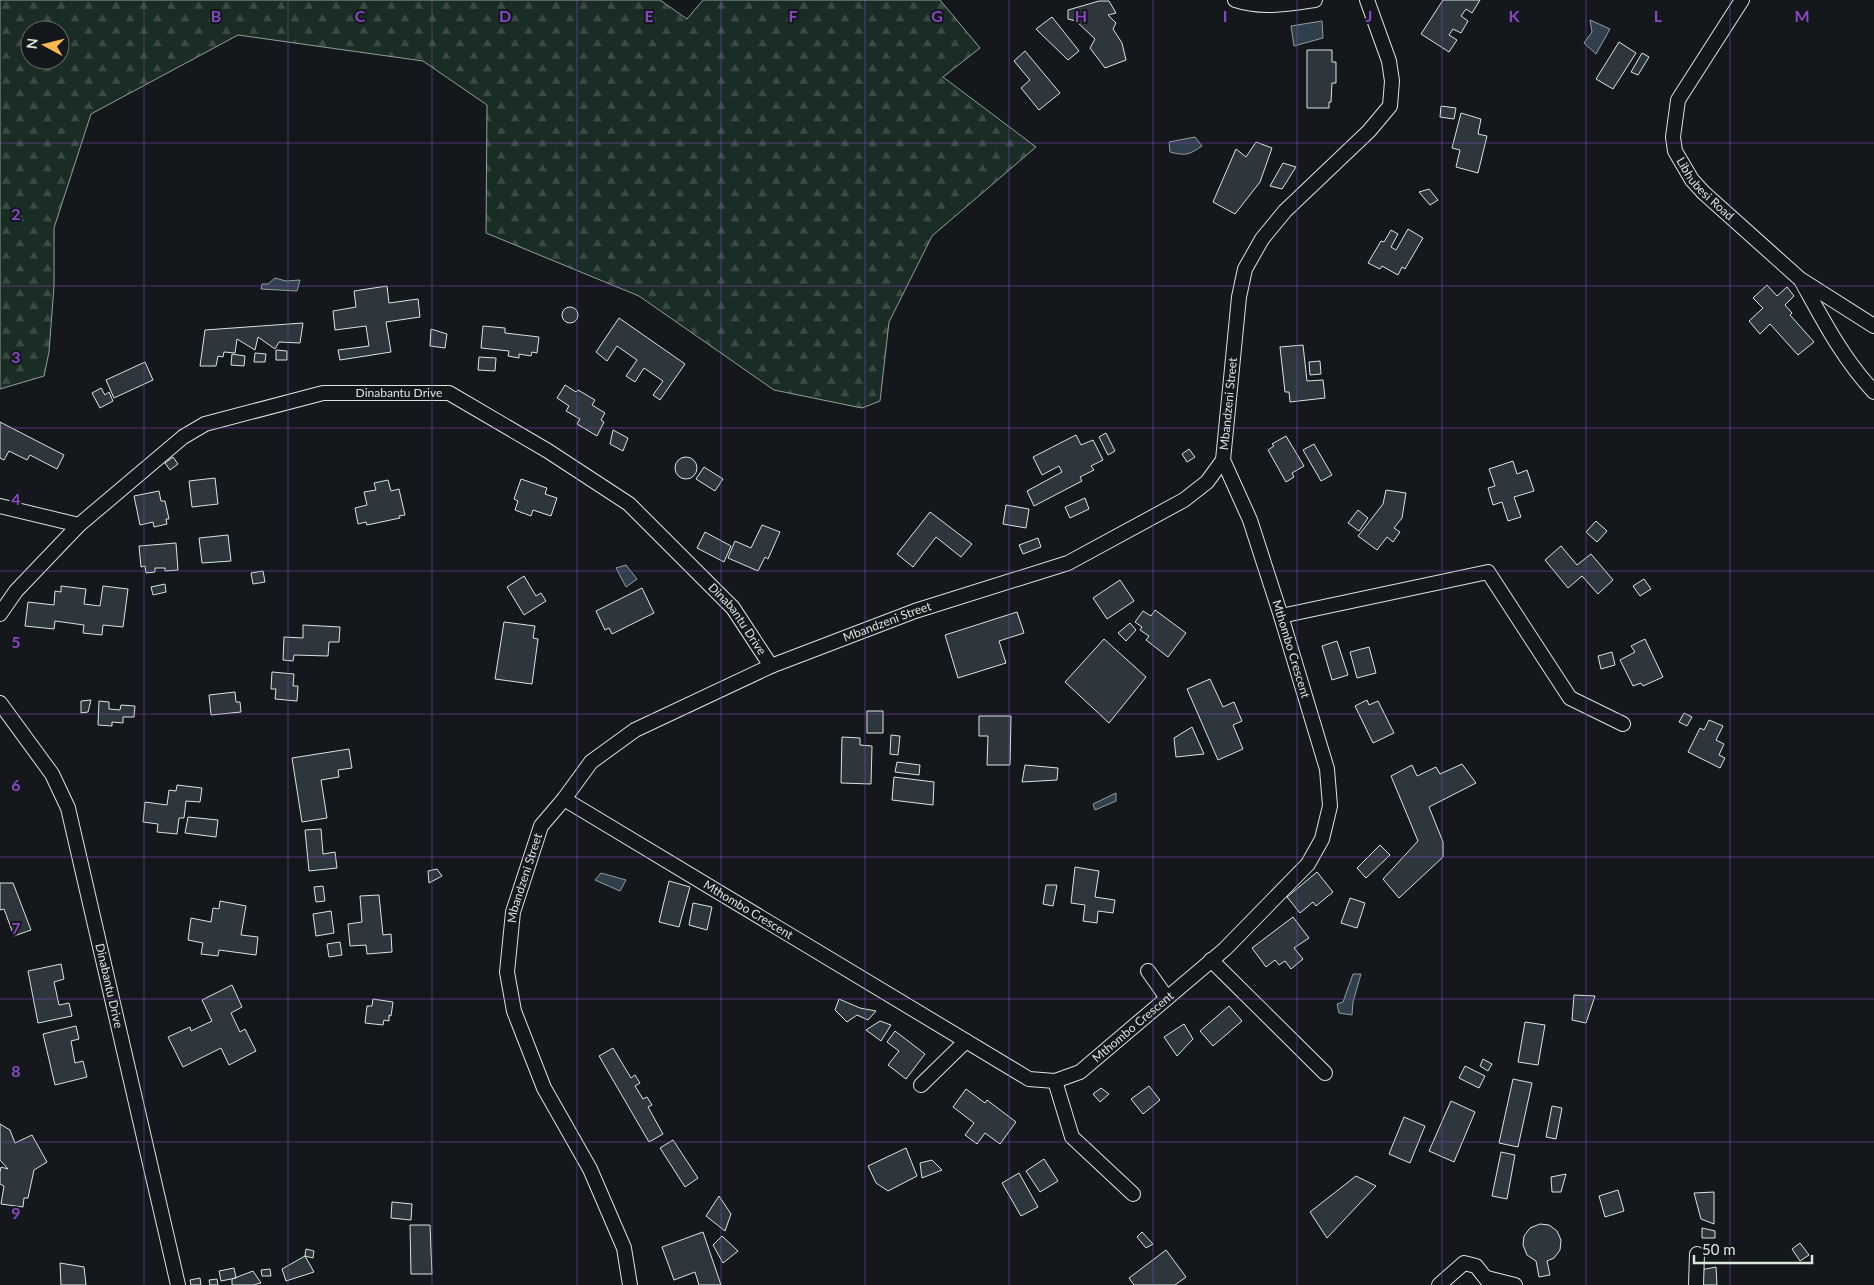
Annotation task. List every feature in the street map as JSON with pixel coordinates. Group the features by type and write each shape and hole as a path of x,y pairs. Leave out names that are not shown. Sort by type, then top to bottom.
{"street":[{"path":"1235,0 1248,4 1274,5 1315,0"},
{"name":"Mbandzeni Street","path":"630,1285 624,1248 590,1169 544,1088 514,1011 507,972 513,912 541,826 564,799 591,762 635,730 771,666 915,611 1068,563 1184,500 1208,482 1223,460 1239,297 1245,269 1262,239 1285,211 1369,131 1390,106 1392,80 1389,60 1367,0"},
{"name":"Libhubesi Road","path":"1742,0 1678,100 1673,136 1675,151 1692,180 1704,193 1800,279 1874,326"},
{"path":"1800,279 1835,341 1857,374 1874,392"},
{"name":"Dinabantu Drive","path":"0,614 16,591 79,525 183,437 205,424 323,393 449,393 541,447 629,504 733,608 771,666"},
{"name":"Mthombo Crescent","path":"564,799 1029,1079 1055,1081 1080,1072 1211,960 1308,864 1322,839 1330,806 1327,769 1281,616 1250,520 1223,460"},
{"path":"0,506 79,525"},
{"path":"1281,616 1488,572 1570,698 1623,724"},
{"name":"Dinabantu Drive","path":"0,703 52,774 68,808 178,1285"},
{"path":"1211,960 1325,1073"},
{"path":"1148,971 1167,998"},
{"path":"921,1085 966,1041"},
{"path":"1055,1081 1072,1137 1133,1194"},
{"path":"1696,1285 1697,1254"},
{"path":"1439,1285 1464,1263 1476,1266 1489,1281 1516,1285"}],"green space":[{"path":"0,0 660,0 687,19 703,0 940,0 980,48 943,77 1036,147 932,236 889,322 880,401 862,408 774,390 639,296 486,233 487,105 423,61 238,35 91,114 54,228 54,286 49,352 44,376 0,389"}],"water":[{"path":"1590,20 1610,29 1596,54 1584,43 1592,32"},
{"path":"1322,21 1323,38 1294,46 1291,26"},
{"path":"1195,137 1202,146 1198,149 1187,154 1170,152 1169,142"},
{"path":"275,278 286,281 300,280 297,291 261,289 262,284 268,284"},
{"path":"626,565 637,579 626,587 616,568"},
{"path":"1116,793 1116,801 1095,810 1093,804"},
{"path":"601,873 626,880 620,891 595,880"},
{"path":"1353,974 1361,974 1353,1002 1352,1015 1339,1013 1337,1004 1343,1002"}],"building":[{"path":"1443,0 1480,0 1472,13 1466,9 1461,16 1468,21 1461,33 1453,29 1449,35 1457,40 1449,52 1421,34"},
{"path":"1099,1 1109,1 1116,13 1108,15 1116,23 1113,29 1122,43 1126,60 1105,68 1090,48 1095,39 1076,21 1068,19 1068,10"},
{"path":"1052,17 1079,51 1068,60 1036,29"},
{"path":"1619,42 1636,53 1613,89 1596,79"},
{"path":"1307,50 1332,50 1332,62 1336,62 1336,83 1332,83 1329,108 1307,108"},
{"path":"1025,51 1060,93 1039,110 1021,88 1030,80 1014,61"},
{"path":"1642,53 1649,57 1638,75 1631,72"},
{"path":"1441,106 1456,108 1454,119 1440,117"},
{"path":"1461,113 1481,119 1478,134 1487,136 1478,173 1456,167 1460,150 1452,148"},
{"path":"1256,142 1272,148 1260,182 1235,214 1213,202 1236,149 1246,157"},
{"path":"1283,163 1296,167 1282,189 1270,186"},
{"path":"1429,189 1438,200 1430,205 1419,192"},
{"path":"1408,229 1423,238 1405,269 1402,267 1398,275 1382,266 1380,269 1368,263 1381,241 1384,242 1391,230 1398,234 1391,247 1396,250"},
{"path":"1767,285 1777,296 1787,287 1794,296 1785,305 1792,313 1790,315 1814,342 1798,355 1770,324 1760,334 1749,321 1763,308 1753,298"},
{"path":"387,286 389,303 418,299 420,317 386,322 391,352 340,360 338,350 369,346 366,326 335,330 333,311 356,307 354,291"},
{"path":"567,307 573,307 578,312 576,321 567,323 562,318 562,312"},
{"path":"619,318 685,364 660,400 653,395 663,381 644,368 635,382 626,376 637,360 617,346 607,361 596,352"},
{"path":"303,323 300,343 279,342 275,349 258,337 255,350 237,339 235,353 224,352 223,357 218,356 216,366 200,366 205,330"},
{"path":"483,326 505,328 505,333 539,337 537,353 532,352 531,356 519,354 519,358 508,356 509,351 481,348"},
{"path":"431,329 447,334 445,348 430,346"},
{"path":"1303,345 1307,381 1323,380 1325,398 1290,402 1289,392 1285,392 1280,347"},
{"path":"276,350 287,351 287,360 276,360"},
{"path":"255,353 266,354 265,362 254,362"},
{"path":"232,354 245,356 244,366 231,365"},
{"path":"479,357 496,358 495,371 478,370"},
{"path":"1320,361 1321,374 1310,375 1309,362"},
{"path":"145,362 153,380 114,398 106,380"},
{"path":"565,385 595,400 592,405 605,413 601,420 604,422 597,436 577,424 580,419 566,411 569,406 557,398"},
{"path":"101,388 105,395 109,392 113,401 100,408 92,393"},
{"path":"0,422 64,455 57,469 30,455 27,460 9,451 4,460 0,458"},
{"path":"613,430 628,438 623,451 610,444"},
{"path":"1106,433 1115,451 1108,455 1099,437"},
{"path":"1076,435 1081,445 1093,440 1103,460 1091,466 1094,470 1080,477 1082,481 1034,506 1027,491 1062,472 1059,466 1042,475 1033,457"},
{"path":"1286,436 1304,466 1292,473 1294,477 1286,482 1268,450 1274,446 1272,444"},
{"path":"1314,444 1332,475 1321,481 1303,450"},
{"path":"1189,449 1195,457 1187,462 1182,454"},
{"path":"173,457 178,464 170,470 165,463"},
{"path":"686,457 696,464 697,468 690,478 686,479 676,472 675,468 682,458"},
{"path":"1513,461 1517,474 1527,470 1534,491 1514,497 1521,517 1508,521 1502,502 1493,505 1488,488 1495,486 1489,469"},
{"path":"704,467 723,479 715,491 696,479"},
{"path":"215,478 218,504 192,507 189,481"},
{"path":"521,479 547,488 545,494 557,498 551,516 533,510 531,516 515,510 518,501 514,499"},
{"path":"388,480 391,491 399,489 405,515 399,516 400,518 367,525 366,522 358,524 355,508 367,505 364,492 376,490 374,483"},
{"path":"1386,490 1406,493 1402,518 1394,528 1400,532 1393,542 1387,537 1377,550 1358,536 1383,504"},
{"path":"159,491 161,501 165,501 169,519 166,519 167,524 154,527 153,522 140,525 134,496"},
{"path":"1085,498 1089,509 1070,518 1065,507"},
{"path":"1006,505 1029,509 1026,528 1003,524"},
{"path":"1358,510 1368,518 1359,531 1348,523"},
{"path":"930,512 972,544 961,557 936,537 913,567 897,554"},
{"path":"1596,521 1607,531 1597,542 1586,532"},
{"path":"762,525 780,532 768,559 765,557 758,571 728,558 735,541 751,548"},
{"path":"705,532 731,546 724,562 697,548"},
{"path":"228,535 231,561 202,563 199,538"},
{"path":"1038,538 1041,547 1023,554 1019,545"},
{"path":"176,543 178,570 165,571 165,568 155,568 155,572 146,573 145,566 141,567 139,546"},
{"path":"1561,546 1577,565 1591,554 1613,580 1598,594 1582,576 1568,588 1545,560"},
{"path":"263,571 265,582 253,584 251,573"},
{"path":"524,576 536,596 541,593 546,601 524,615 507,587"},
{"path":"1644,579 1651,589 1640,596 1633,586"},
{"path":"1120,580 1134,601 1107,619 1093,598"},
{"path":"165,584 166,592 153,595 151,587"},
{"path":"61,586 86,589 84,604 100,606 103,586 128,589 123,627 103,625 102,635 83,633 84,625 55,621 54,629 25,626 28,602 54,605 55,591 61,592"},
{"path":"642,588 654,613 612,634 609,628 605,630 596,611"},
{"path":"1155,610 1186,633 1168,657 1146,640 1149,636 1140,630 1142,627 1135,622 1143,611 1151,616"},
{"path":"1017,612 1024,633 999,641 1006,663 958,678 945,635"},
{"path":"504,622 535,626 533,638 538,639 532,684 495,679"},
{"path":"1130,623 1136,630 1126,641 1118,633"},
{"path":"303,625 340,627 339,642 329,642 328,656 294,655 293,661 283,660 284,637 303,638"},
{"path":"1104,639 1146,677 1109,723 1065,682"},
{"path":"1645,639 1663,677 1643,686 1641,683 1633,686 1620,660 1635,652 1631,646"},
{"path":"1337,641 1348,675 1332,680 1322,646"},
{"path":"1369,647 1376,673 1357,678 1350,652"},
{"path":"1612,652 1615,665 1601,669 1598,656"},
{"path":"272,672 294,674 293,686 298,686 297,701 275,699 276,689 271,689"},
{"path":"1210,679 1223,707 1234,702 1242,721 1233,725 1243,749 1218,760 1187,689"},
{"path":"235,692 236,702 240,702 241,712 211,715 209,695"},
{"path":"91,700 88,712 81,713 81,701"},
{"path":"1367,700 1369,705 1378,701 1394,733 1373,743 1355,706"},
{"path":"99,701 109,702 109,709 120,710 121,705 135,706 134,717 123,717 123,723 112,722 112,726 98,725"},
{"path":"867,711 883,711 883,733 867,733"},
{"path":"1684,713 1692,717 1687,726 1679,722"},
{"path":"979,716 1011,716 1010,765 987,765 988,736 979,736"},
{"path":"1709,720 1723,726 1716,740 1724,744 1719,755 1725,758 1720,768 1688,752 1700,728 1704,730"},
{"path":"1192,727 1204,754 1176,757 1174,738"},
{"path":"891,735 900,736 898,755 890,754"},
{"path":"842,737 860,738 860,745 872,746 871,784 841,783"},
{"path":"349,749 352,768 338,770 339,777 321,780 327,818 302,822 292,758"},
{"path":"897,762 920,765 919,775 895,772"},
{"path":"1462,764 1476,783 1429,807 1443,842 1443,857 1399,898 1383,879 1418,841 1391,776 1412,765 1417,776 1436,767 1440,774"},
{"path":"1025,765 1058,768 1057,780 1022,782"},
{"path":"894,777 934,782 933,805 892,800"},
{"path":"177,785 202,788 200,802 186,801 184,818 179,818 177,834 157,832 158,824 143,822 145,802 167,805 169,790 176,791"},
{"path":"188,817 218,820 216,837 185,833"},
{"path":"321,829 323,854 335,852 337,868 309,871 305,830"},
{"path":"1380,845 1390,855 1366,878 1357,868"},
{"path":"1075,867 1099,871 1095,897 1115,900 1113,913 1098,911 1097,923 1083,921 1085,905 1071,903"},
{"path":"437,869 442,876 429,883 428,871"},
{"path":"1317,872 1333,892 1316,906 1313,902 1300,913 1287,897"},
{"path":"669,881 690,887 679,927 659,922"},
{"path":"0,883 13,883 31,930 14,936 4,909 0,910"},
{"path":"1046,885 1057,885 1053,906 1043,904"},
{"path":"323,886 325,901 316,902 314,887"},
{"path":"379,895 383,935 391,934 392,952 367,954 366,945 350,946 348,924 362,922 360,896"},
{"path":"1350,898 1365,903 1357,928 1341,923"},
{"path":"220,901 246,906 241,935 258,937 256,955 219,950 218,956 201,954 203,943 188,940 191,918 211,922 213,908 219,909"},
{"path":"693,903 712,907 707,930 689,925"},
{"path":"331,911 334,933 316,936 313,914"},
{"path":"1293,917 1309,938 1294,948 1303,959 1291,969 1285,961 1279,965 1275,960 1266,967 1252,948"},
{"path":"340,942 342,955 329,957 327,944"},
{"path":"61,964 64,979 54,982 59,1005 69,1003 72,1016 38,1023 28,971"},
{"path":"232,985 242,1007 231,1013 240,1032 245,1029 256,1051 229,1065 221,1048 183,1067 168,1037 190,1027 191,1031 212,1021 202,1000"},
{"path":"1574,995 1595,996 1586,1023 1572,1020"},
{"path":"373,999 393,1002 389,1021 384,1020 383,1025 365,1023 367,1006 372,1006"},
{"path":"839,999 860,1008 876,1011 868,1020 857,1015 847,1022 835,1010"},
{"path":"1229,1006 1242,1021 1213,1046 1200,1031"},
{"path":"880,1021 891,1025 881,1041 866,1030"},
{"path":"1525,1022 1545,1025 1538,1065 1518,1062"},
{"path":"1184,1024 1193,1039 1177,1056 1164,1037"},
{"path":"76,1026 79,1039 71,1041 75,1063 83,1061 87,1077 55,1085 43,1034"},
{"path":"895,1031 925,1054 906,1079 888,1065 899,1051 887,1042"},
{"path":"613,1048 631,1078 635,1075 640,1083 635,1086 643,1099 647,1097 652,1105 648,1107 663,1134 649,1142 599,1056"},
{"path":"1483,1059 1492,1064 1488,1071 1480,1066"},
{"path":"1465,1066 1485,1076 1479,1088 1459,1078"},
{"path":"1513,1079 1532,1083 1518,1147 1499,1143"},
{"path":"1149,1086 1160,1100 1143,1114 1131,1099"},
{"path":"1101,1088 1109,1094 1100,1102 1093,1094"},
{"path":"966,1089 985,1103 987,1100 1016,1122 1000,1144 985,1133 977,1144 965,1135 974,1123 953,1107"},
{"path":"1451,1101 1475,1112 1454,1162 1429,1151"},
{"path":"1552,1106 1562,1108 1556,1139 1546,1137"},
{"path":"1404,1117 1425,1126 1410,1163 1389,1154"},
{"path":"0,1124 10,1130 15,1143 32,1135 47,1162 34,1170 28,1198 24,1198 23,1207 1,1204 4,1186 0,1184 1,1167 8,1169 0,1160"},
{"path":"673,1140 698,1178 685,1187 660,1148"},
{"path":"906,1148 917,1176 888,1191 876,1183 868,1166"},
{"path":"1501,1152 1515,1155 1507,1199 1492,1196"},
{"path":"1044,1159 1058,1181 1040,1192 1026,1171"},
{"path":"932,1160 942,1170 922,1178 920,1163"},
{"path":"1019,1173 1038,1207 1021,1216 1002,1183"},
{"path":"1566,1174 1561,1192 1552,1192 1551,1177"},
{"path":"1356,1176 1376,1186 1327,1238 1310,1212"},
{"path":"1618,1190 1624,1211 1605,1217 1599,1196"},
{"path":"1714,1192 1714,1224 1701,1219 1694,1193"},
{"path":"719,1196 731,1214 725,1231 706,1216"},
{"path":"392,1202 412,1204 411,1220 391,1218"},
{"path":"1540,1224 1549,1225 1557,1231 1561,1240 1560,1250 1554,1258 1547,1261 1550,1275 1539,1277 1536,1261 1527,1255 1523,1245 1524,1236 1530,1228"},
{"path":"410,1225 430,1225 432,1274 411,1274"},
{"path":"1702,1228 1715,1231 1715,1238 1702,1238"},
{"path":"703,1232 721,1285 699,1285 695,1272 674,1280 662,1247"},
{"path":"1142,1232 1153,1244 1146,1248 1137,1237"},
{"path":"722,1236 738,1251 723,1263 713,1245"},
{"path":"1800,1243 1809,1255 1800,1261 1792,1249"},
{"path":"306,1249 314,1251 313,1258 305,1256"},
{"path":"1166,1250 1186,1277 1175,1285 1134,1285 1129,1278"},
{"path":"305,1256 314,1272 286,1281 282,1269"},
{"path":"60,1263 84,1267 86,1285 61,1285"},
{"path":"1716,1267 1717,1285 1699,1285 1700,1270"},
{"path":"234,1268 236,1278 221,1281 219,1271"},
{"path":"270,1269 271,1276 262,1276 261,1270"},
{"path":"253,1271 261,1283 232,1285 232,1279"},
{"path":"200,1278 201,1285 191,1285 190,1280"},
{"path":"217,1279 218,1285 210,1285 209,1280"}]}
